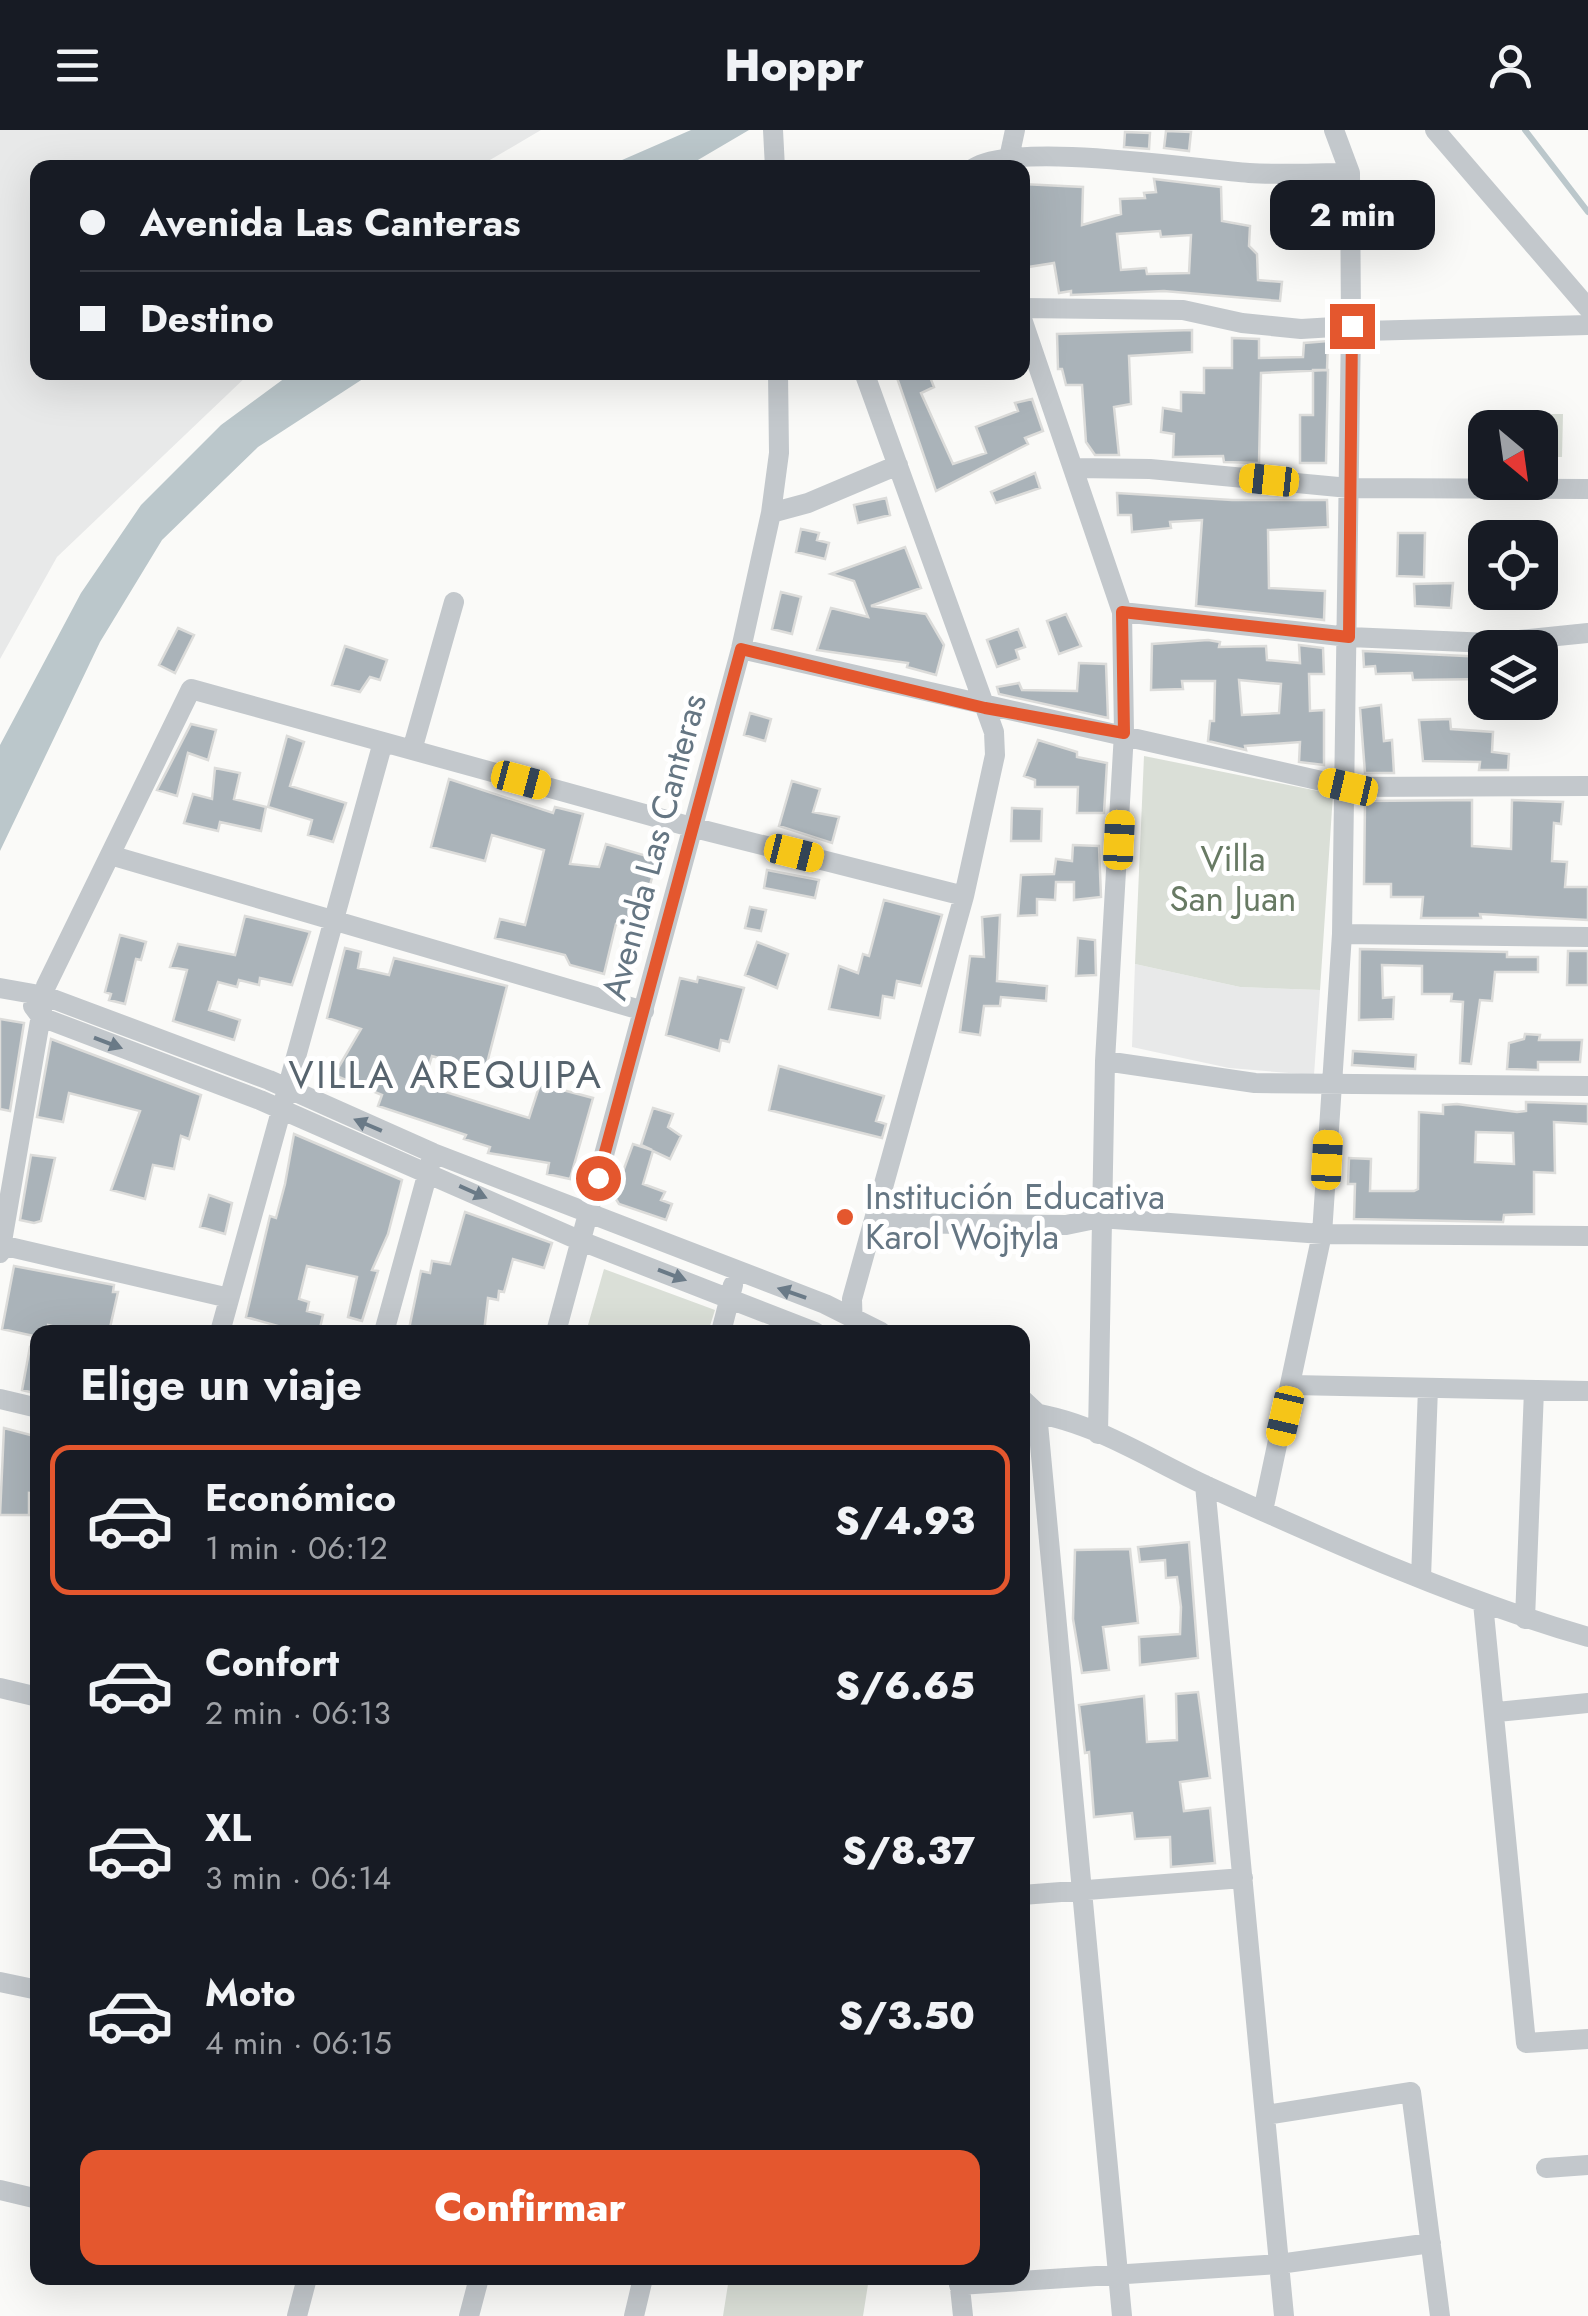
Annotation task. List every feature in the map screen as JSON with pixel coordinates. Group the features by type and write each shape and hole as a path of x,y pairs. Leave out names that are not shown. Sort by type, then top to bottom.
{"street":[{"path":"773,130 774,160"},
{"path":"1008,158 1014,130"},
{"path":"1263,1511 1322,1234 1342,934 1348,787 1352,326 1350,173 1334,130"},
{"path":"1435,130 1588,308"},
{"path":"1001,160 1159,161 1255,174 1350,173"},
{"path":"1030,308 1119,306 1183,310 1301,329 1352,326 1363,331 1588,324"},
{"path":"1030,342 1122,612 1124,733 1105,1060 1098,1434"},
{"name":"Avenida Las Canteras","path":"558,1325 741,649 771,513 779,452 778,380"},
{"path":"853,1325 852,1299 876,1224 964,896 995,755 985,708 867,380"},
{"path":"771,513 808,503 898,465"},
{"path":"1075,468 1150,469 1349,488 1588,489"},
{"path":"412,750 454,602"},
{"path":"1122,612 1349,637 1490,642 1588,633"},
{"path":"741,649 985,708 1124,733 1348,787 1588,786"},
{"path":"0,1253 37,1003 190,689 695,828 964,896"},
{"path":"222,1325 383,742"},
{"path":"110,856 332,924 644,1011"},
{"path":"1342,934 1588,937"},
{"path":"0,988 281,1112 588,1214 851,1325"},
{"path":"37,1003 288,1090 581,1241 798,1325"},
{"path":"1105,1060 1255,1083 1588,1086"},
{"path":"386,1325 430,1163"},
{"path":"876,1224 1066,1224 1100,1218 1322,1234 1588,1236"},
{"path":"1,1245 230,1298"},
{"path":"723,1325 736,1274"},
{"path":"1292,1385 1588,1391"},
{"path":"1420,1578 1428,1388"},
{"path":"1525,1619 1534,1390"},
{"path":"0,1399 30,1406"},
{"path":"1030,1409 1098,1434 1205,1486 1420,1578 1525,1619 1588,1637"},
{"path":"1030,1434 1082,1893 1122,2316"},
{"path":"1205,1486 1284,2316"},
{"path":"1483,1603 1497,1712 1526,2043 1588,2039"},
{"path":"0,1688 30,1695"},
{"path":"1497,1712 1588,1704"},
{"path":"1030,1895 1243,1878"},
{"path":"0,1982 30,1988"},
{"path":"1266,2115 1411,2092 1440,2316"},
{"path":"1546,2168 1588,2165"},
{"path":"0,2190 30,2197"},
{"path":"1030,2277 1280,2264 1431,2243"},
{"path":"297,2316 305,2285"},
{"path":"470,2316 477,2285"},
{"path":"634,2316 641,2285"},
{"path":"959,2285 963,2316"}],"shaded area":[{"path":"0,130 541,130 490,160 30,160 30,380 243,380 57,557 0,659"},
{"path":"691,130 749,130 698,160 622,160"},
{"path":"282,380 361,380 258,447 162,540 100,642 0,851 0,745 81,593 141,505 221,425"},
{"path":"1135,964 1240,987 1320,990 1314,1075 1229,1068 1132,1047"}],"green space":[{"path":"1558,414 1563,414 1562,457 1558,457"},
{"name":"Villa San Juan","path":"1144,756 1333,794 1320,990 1240,987 1135,964"},
{"path":"604,1269 715,1310 710,1325 588,1325"},
{"path":"728,2285 868,2285 863,2316 723,2316"}],"building":[{"path":"1166,131 1191,132 1189,151 1164,148"},
{"path":"1125,132 1150,133 1149,149 1124,147"},
{"path":"1154,179 1221,187 1222,221 1250,226 1249,246 1257,254 1258,280 1282,282 1280,301 1164,291 1071,295 1071,291 1059,293 1054,263 1030,267 1030,184 1083,187 1082,225 1121,214 1120,199 1145,198 1144,193 1156,192","holes":["1160,231 1161,237 1191,235 1189,273 1147,274 1146,268 1121,270 1117,234"]},
{"path":"1192,330 1192,352 1129,356 1131,404 1114,407 1119,455 1095,455 1086,442 1082,385 1066,385 1062,369 1058,369 1057,334"},
{"path":"1232,338 1259,339 1259,358 1303,357 1304,343 1328,341 1327,370 1261,373 1259,463 1224,462 1223,456 1173,457 1174,434 1161,432 1163,408 1181,411 1181,392 1204,393 1204,368 1232,368"},
{"path":"1313,370 1328,370 1326,463 1300,463 1300,415 1313,415"},
{"path":"898,380 931,380 934,387 921,393 953,464 986,453 976,427 1018,411 1015,403 1032,399 1043,431 1025,438 1028,444 936,491"},
{"path":"1035,473 1040,488 996,503 991,492"},
{"path":"1117,493 1232,500 1327,500 1328,527 1268,530 1269,588 1325,591 1324,620 1196,606 1202,520 1170,522 1171,528 1132,532 1131,515 1118,515"},
{"path":"886,498 890,515 858,523 854,505"},
{"path":"801,529 819,533 817,540 829,543 825,559 796,552"},
{"path":"1398,533 1425,533 1424,577 1397,576"},
{"path":"905,547 921,588 871,606 926,614 944,645 936,675 907,667 908,663 817,650 831,608 868,617 854,581 831,574"},
{"path":"1453,583 1451,608 1415,606 1414,584"},
{"path":"781,592 801,597 792,634 772,629"},
{"path":"1066,614 1081,646 1059,654 1047,621"},
{"path":"178,628 194,635 175,673 159,665"},
{"path":"1018,629 1025,647 1016,650 1019,659 997,667 987,640"},
{"path":"1208,640 1220,642 1219,647 1266,646 1267,660 1300,663 1299,645 1323,648 1324,674 1309,674 1310,711 1324,710 1324,765 1299,762 1300,742 1245,746 1246,750 1208,741 1210,721 1214,721 1215,681 1182,681 1183,689 1151,690 1152,644","holes":["1239,680 1281,684 1279,713 1242,715"]},
{"path":"345,646 387,660 380,680 370,677 360,692 332,685"},
{"path":"1363,651 1468,656 1468,679 1413,680 1412,673 1376,674 1375,666 1364,667"},
{"path":"1079,663 1106,664 1108,718 999,694 997,687 1019,683 1022,690 1077,691"},
{"path":"1381,705 1384,741 1392,740 1394,773 1365,773 1360,708"},
{"path":"750,713 771,719 765,741 744,735"},
{"path":"1450,719 1451,729 1493,732 1492,752 1509,754 1508,770 1479,770 1480,762 1423,761 1419,720"},
{"path":"191,724 216,730 208,760 188,753 177,796 157,790"},
{"path":"287,736 304,742 290,786 346,803 333,842 308,835 312,820 268,807"},
{"path":"1038,740 1077,752 1077,757 1107,763 1104,813 1077,813 1078,787 1035,787 1035,780 1024,776"},
{"path":"215,768 240,773 234,799 266,807 261,831 220,822 218,831 184,823 193,794 212,799"},
{"path":"449,779 553,813 555,807 583,814 570,864 599,867 606,844 657,859 638,930 616,924 604,974 570,965 565,955 495,938 500,919 525,925 544,850 492,835 485,861 431,847"},
{"path":"792,781 820,789 813,812 839,817 832,843 779,826"},
{"path":"1472,800 1472,846 1511,849 1512,800 1563,802 1561,824 1554,823 1552,861 1567,862 1565,887 1588,887 1588,920 1480,914 1481,918 1421,918 1423,897 1391,897 1391,884 1364,884 1365,801"},
{"path":"1012,808 1042,809 1041,841 1011,841"},
{"path":"1073,845 1099,846 1101,897 1074,900 1074,882 1056,882 1055,900 1037,899 1037,915 1018,916 1021,875 1054,874 1056,859 1072,861"},
{"path":"767,870 819,880 815,898 764,888"},
{"path":"884,900 942,915 921,986 897,981 894,998 883,996 880,1018 829,1009 839,966 858,973 863,954 869,956"},
{"path":"750,907 766,910 761,931 745,928"},
{"path":"1000,915 997,981 1047,986 1046,1001 1001,997 1000,1006 984,1006 980,1035 960,1032 970,956 984,957 982,917"},
{"path":"245,916 310,932 292,985 260,978 259,985 239,980 237,987 218,982 209,1010 240,1020 234,1040 173,1021 187,970 170,967 178,944 235,955"},
{"path":"120,935 146,942 141,960 136,959 125,1004 109,1000 111,994 105,992"},
{"path":"1078,938 1095,940 1096,975 1076,976"},
{"path":"757,942 788,954 777,988 745,975"},
{"path":"345,948 361,952 358,968 389,975 394,958 507,986 485,1071 432,1056 423,1085 529,1118 540,1084 593,1098 570,1179 547,1174 549,1163 488,1153 490,1147 464,1139 466,1135 378,1106 382,1095 334,1075 361,1029 327,1018"},
{"path":"1360,949 1507,952 1507,957 1538,957 1538,972 1495,972 1492,1001 1480,1000 1471,1064 1460,1063 1463,1002 1451,1001 1452,994 1422,994 1422,966 1382,965 1383,998 1394,997 1393,1019 1359,1020"},
{"path":"1568,951 1588,951 1588,985 1567,985"},
{"path":"698,977 744,988 729,1042 721,1040 719,1051 666,1035 680,978 697,982"},
{"path":"0,1019 24,1023 10,1111 0,1109"},
{"path":"1525,1034 1540,1035 1539,1040 1582,1040 1580,1062 1538,1062 1538,1070 1507,1069 1509,1043 1524,1039"},
{"path":"51,1039 201,1095 189,1139 181,1136 174,1169 153,1165 145,1199 111,1190 140,1111 69,1093 63,1122 37,1117"},
{"path":"1353,1051 1416,1055 1415,1069 1352,1065"},
{"path":"779,1066 884,1096 876,1121 886,1124 882,1138 769,1110"},
{"path":"1526,1102 1588,1104 1588,1124 1554,1122 1555,1173 1534,1172 1534,1214 1504,1215 1503,1222 1354,1219 1355,1184 1348,1184 1349,1158 1371,1159 1370,1191 1418,1189 1419,1112 1443,1114 1443,1105 1457,1104 1526,1111","holes":["1476,1132 1513,1133 1514,1164 1475,1162"]},
{"path":"653,1108 673,1114 668,1127 681,1136 670,1159 653,1151 643,1184 665,1192 661,1200 672,1204 666,1220 619,1204 614,1196 633,1144 652,1150 641,1145"},
{"path":"294,1134 402,1180 388,1234 372,1270 378,1271 362,1321 348,1317 357,1277 307,1266 299,1299 309,1302 307,1311 323,1315 321,1325 274,1325 246,1317 270,1216 276,1218"},
{"path":"31,1155 55,1158 41,1221 34,1223 20,1220"},
{"path":"209,1195 232,1203 225,1234 200,1227"},
{"path":"465,1212 552,1243 544,1268 513,1259 504,1292 499,1291 498,1300 488,1298 485,1325 410,1325 421,1271 430,1273 432,1261 450,1264"},
{"path":"14,1266 114,1285 113,1292 118,1292 111,1325 30,1325 30,1335 2,1329"},
{"path":"30,1347 30,1392 22,1390"},
{"path":"4,1428 30,1435 29,1515 0,1515"},
{"path":"1189,1542 1198,1658 1140,1665 1139,1637 1180,1634 1181,1607 1177,1577 1166,1578 1165,1560 1140,1562 1138,1547"},
{"path":"1130,1549 1138,1623 1103,1627 1109,1670 1082,1673 1073,1619 1075,1550"},
{"path":"1198,1692 1210,1778 1180,1782 1184,1811 1210,1808 1215,1863 1171,1867 1170,1837 1135,1839 1132,1813 1094,1817 1089,1752 1085,1753 1079,1705 1144,1696 1147,1742 1177,1740 1176,1694"}],"waterway":[{"path":"1525,130 1588,212"}],"place":[{"name":"Institución Educativa Karol Wojtyla","path":"845,1217"}],"district":[{"name":"VILLA AREQUIPA","path":"446,1075"}],"route":[{"path":"598,1178 741,649 985,708 1124,733 1122,612 1349,637 1352,326"}]}
